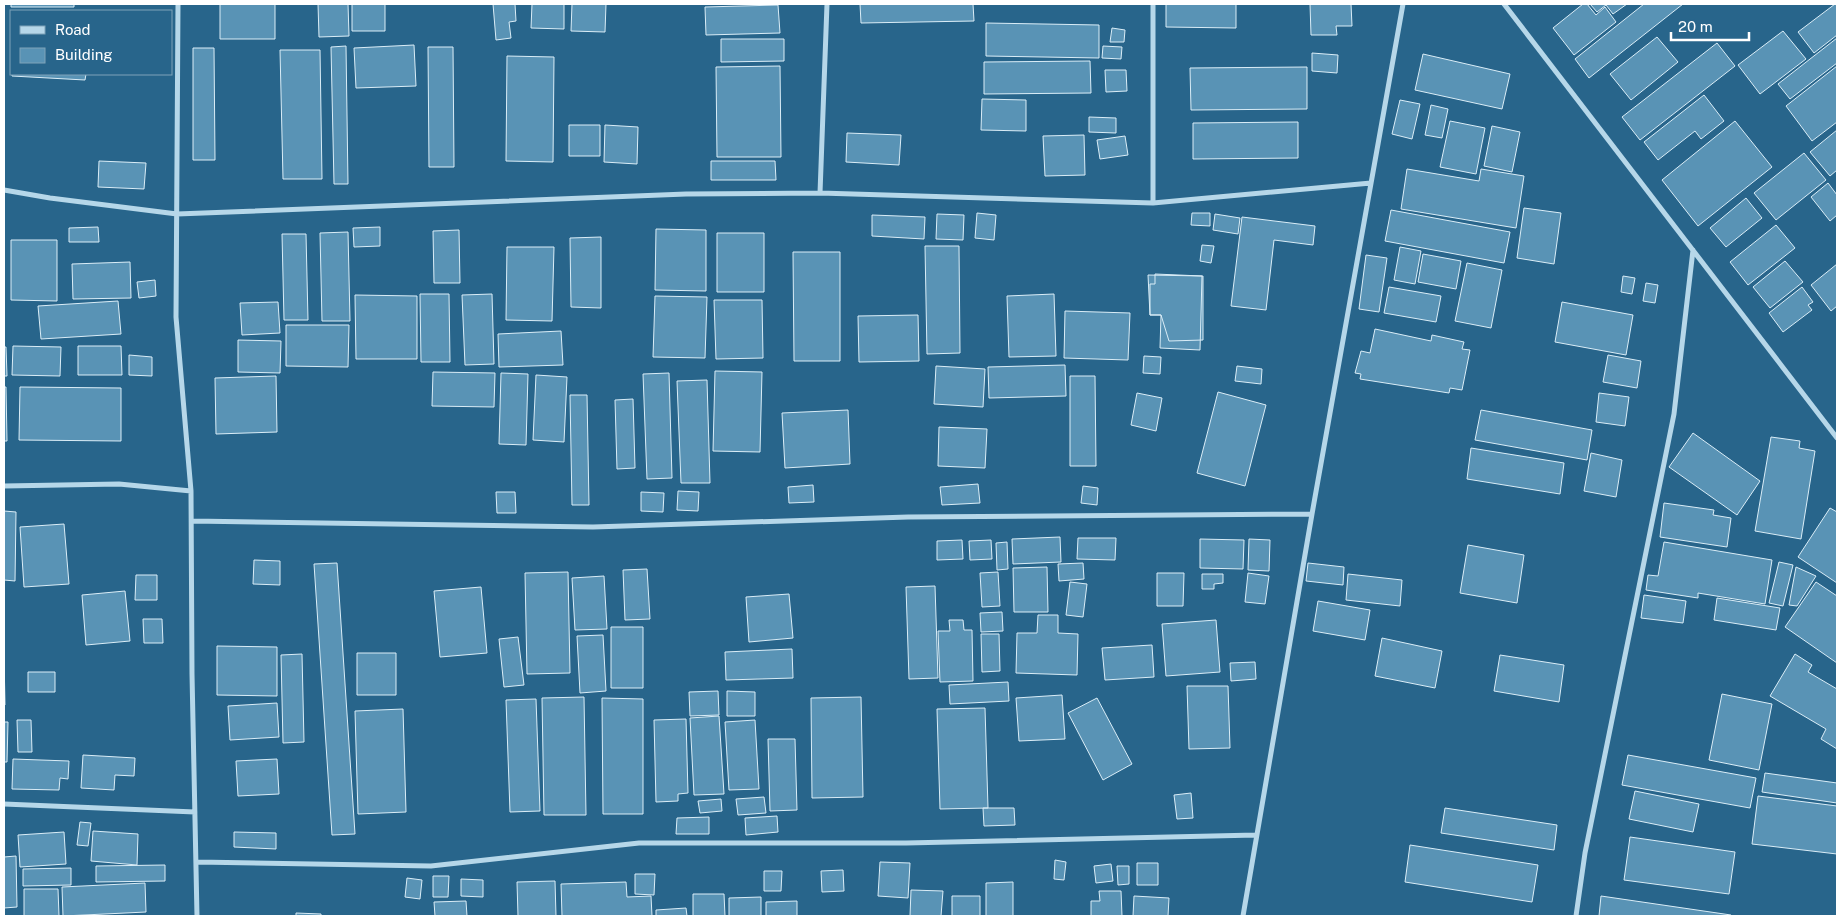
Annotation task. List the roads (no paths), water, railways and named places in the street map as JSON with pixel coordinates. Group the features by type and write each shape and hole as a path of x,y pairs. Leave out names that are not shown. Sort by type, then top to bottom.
{"street":[{"path":"178,4 176,316 191,491 192,674 197,916"},
{"path":"820,193 827,4"},
{"path":"1153,4 1153,203"},
{"path":"1243,916 1312,514 1403,4"},
{"path":"1504,4 1837,438"},
{"path":"4,190 50,198 177,214 686,194 820,193 1153,203 1371,183"},
{"path":"1576,916 1587,843 1674,414 1693,250"},
{"path":"4,486 119,484 191,491"},
{"path":"192,521 593,527 908,517 1312,514"},
{"path":"4,804 195,812"},
{"path":"196,862 431,866 639,843 916,842 1256,835"}]}
